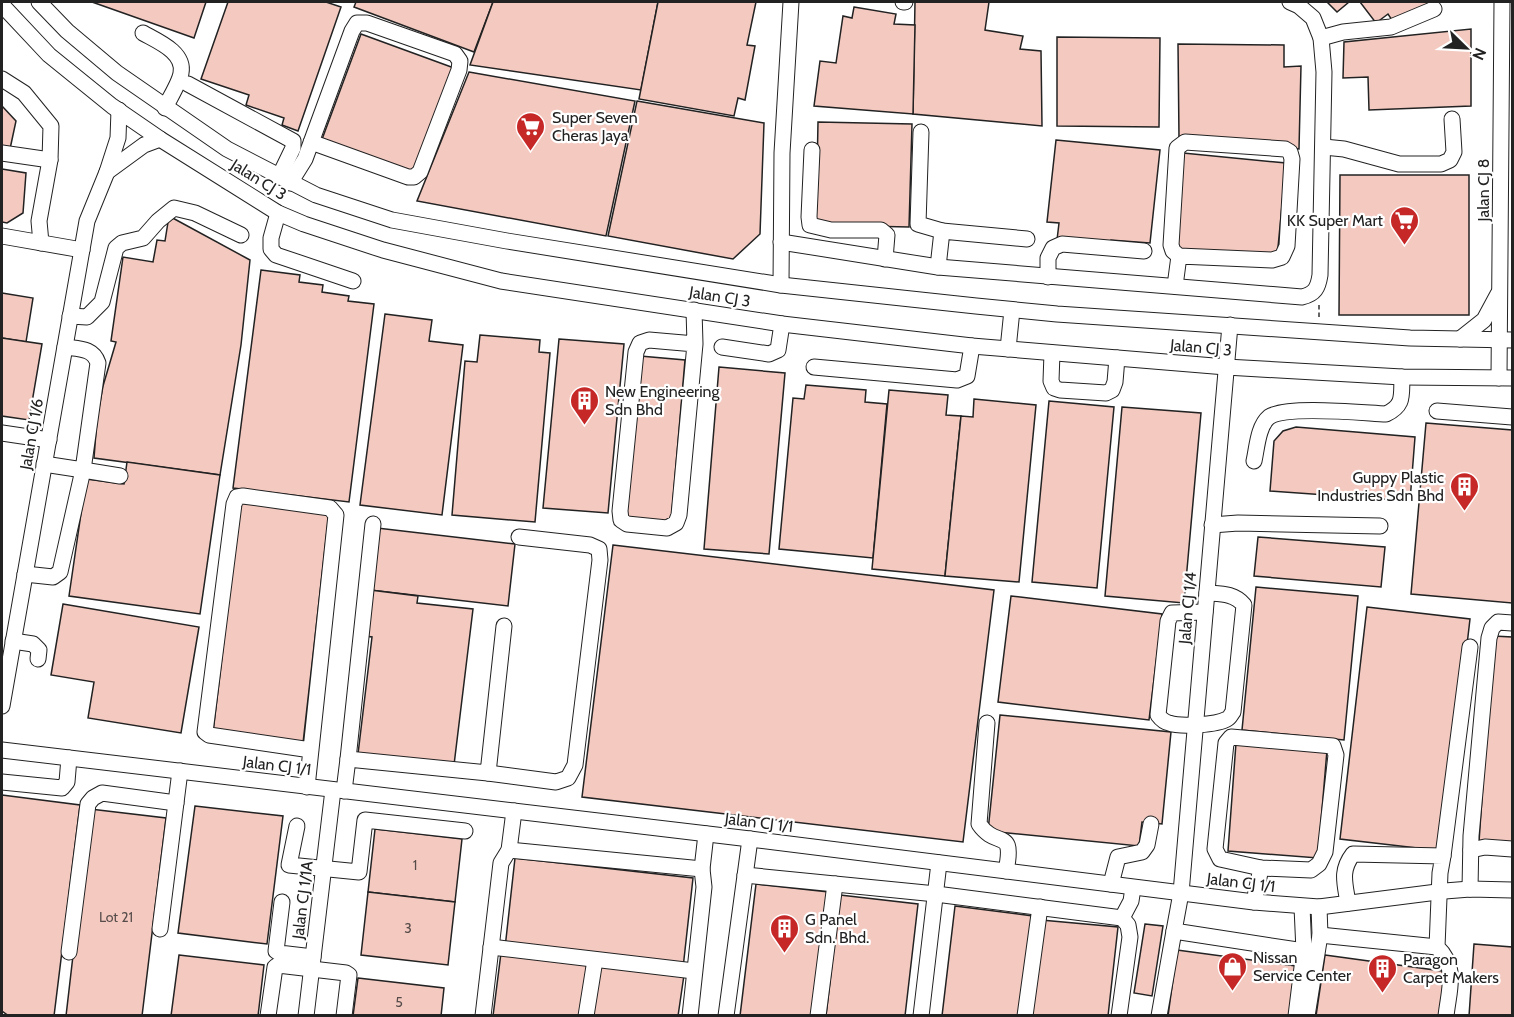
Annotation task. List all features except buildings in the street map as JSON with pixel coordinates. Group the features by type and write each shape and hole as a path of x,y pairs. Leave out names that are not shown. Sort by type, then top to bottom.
{"street":[{"path":"8,2 20,23"},
{"path":"781,285 782,153 791,2"},
{"path":"780,242 938,267 1302,297 1310,295 1316,290 1320,275 1324,147 1322,38 1313,18 1299,6 1290,2"},
{"name":"Jalan CJ 8","path":"1502,2 1500,287 1506,340 1506,378"},
{"name":"Jalan CJ 3","path":"41,3 67,31 117,73 227,149 316,195 392,220 781,285 1012,310 1410,338 1506,340"},
{"name":"Jalan CJ 3","path":"2,5 49,55 119,110 160,139 278,213 383,250 501,281 782,324 972,346 1226,367 1402,377 1506,378"},
{"path":"1322,38 1391,27 1434,9"},
{"path":"285,180 305,159 311,142 352,31 357,23 367,23 454,54 460,61 459,70 424,162 420,172 414,177 408,177 311,142"},
{"path":"143,33 172,50 180,62 182,73 165,108"},
{"path":"2,79 24,93 51,126 50,160 39,221 40,243"},
{"path":"188,84 293,141 285,180"},
{"name":"Jalan CJ 1/6","path":"2,706 87,220 118,138 119,110"},
{"path":"1324,147 1344,148 1399,164 1441,164 1450,160 1454,152 1452,119"},
{"path":"921,132 918,224 942,231 1027,239"},
{"path":"107,172 144,146 160,139"},
{"path":"1180,143 1274,148 1290,152 1292,159 1287,246 1281,256 1272,260 1179,256 1173,251 1171,244 1177,148 1180,143"},
{"path":"812,150 810,225 831,230 881,230 887,235 885,259"},
{"path":"2,153 50,160"},
{"path":"70,316 87,317 102,302 116,248 122,243 143,238 174,208 195,213 242,235"},
{"path":"278,213 271,238 271,249 276,255 353,281"},
{"path":"938,267 942,231"},
{"path":"2,236 82,250"},
{"path":"1048,277 1048,258 1053,248 1062,244 1144,251"},
{"path":"1175,286 1179,256"},
{"path":"1460,339 1484,320 1500,287"},
{"path":"694,310 695,344 679,515 676,523 667,528 627,524 621,520 620,511 636,352 640,343 649,340 695,344"},
{"path":"1008,349 1012,310"},
{"path":"722,347 774,353 778,350 782,324"},
{"name":"Jalan CJ 1/4","path":"1159,1016 1181,893 1230,325"},
{"path":"814,367 957,380 967,376 972,346"},
{"path":"25,574 52,578 60,572 83,470 98,363 95,355 89,351 65,347"},
{"path":"1052,353 1051,381 1054,388 1060,390 1106,393 1112,390 1117,358"},
{"path":"1254,461 1262,427 1268,418 1278,413 1302,411 1386,414 1396,410 1401,400 1402,377"},
{"path":"1437,411 1512,417"},
{"path":"2,433 49,440"},
{"path":"44,464 120,476"},
{"path":"307,787 311,750 336,516 330,508 237,497 234,504 205,732 209,735 311,750"},
{"path":"1212,525 1238,523 1380,526"},
{"name":"Jalan CJ 1/1A","path":"306,1016 324,868 339,790 348,759 374,524"},
{"path":"348,759 556,782 568,778 575,765 600,560 599,549 590,545 519,537"},
{"path":"1205,612 1172,614 1168,621 1158,715 1170,724 1195,725 1227,720 1233,712 1244,605 1238,598 1229,594 1207,593"},
{"path":"1470,889 1471,850 1489,638 1492,628 1498,622 1512,623"},
{"path":"488,773 504,626"},
{"path":"13,641 33,644 39,650 38,659"},
{"path":"1437,947 1443,856 1470,647"},
{"path":"987,723 980,824 985,831 1006,841 1010,850 1006,871"},
{"path":"1231,737 1239,737 1333,746 1336,755 1326,841 1319,864 1311,870 1261,868 1220,859 1215,849 1226,743 1231,737"},
{"name":"Jalan CJ 1/1","path":"2,750 1302,907 1319,907 1470,889 1512,890"},
{"path":"2,782 62,788 67,782 69,758"},
{"path":"160,929 180,771"},
{"path":"69,952 88,804 102,793 176,803"},
{"path":"483,1016 501,863 509,850 514,812"},
{"path":"297,826 289,865 359,872 365,820 465,831"},
{"path":"1111,884 1118,857 1142,852 1147,845 1151,824"},
{"path":"690,1016 704,887 702,869 706,834"},
{"path":"726,1016 750,839"},
{"path":"1471,850 1485,847 1512,849"},
{"path":"509,850 702,869"},
{"path":"1348,903 1344,872 1346,863 1353,854 1443,856"},
{"path":"921,1016 939,863"},
{"path":"1254,902 1261,868"},
{"path":"745,875 936,894 1122,918 1128,925 1131,937 1119,1016"},
{"path":"818,1016 835,884"},
{"path":"1122,918 1131,901 1133,888"},
{"path":"282,902 276,951 349,975 344,1016"},
{"path":"1025,1016 1040,907"},
{"path":"1296,1016 1304,951 1302,907"},
{"path":"1307,1016 1320,935 1319,907"},
{"path":"1174,931 1304,951"},
{"path":"1320,935 1437,947 1446,955 1451,968 1446,1016"},
{"path":"491,947 694,971"},
{"path":"586,1016 595,960"},
{"path":"268,1016 274,968 278,965 312,963"}],"path":[{"path":"1316,290 1319,300 1319,331"}],"place":[{"name":"Super Seven Cheras Jaya","path":"531,152"},
{"name":"KK Super Mart","path":"1404,246"},
{"name":"New Engineering Sdn Bhd","path":"584,426"},
{"name":"Guppy Plastic Industries Sdn Bhd","path":"1465,512"},
{"name":"G Panel Sdn. Bhd.","path":"784,954"},
{"name":"Nissan Service Center","path":"1232,992"},
{"name":"Paragon Carpet Makers","path":"1382,994"}]}
